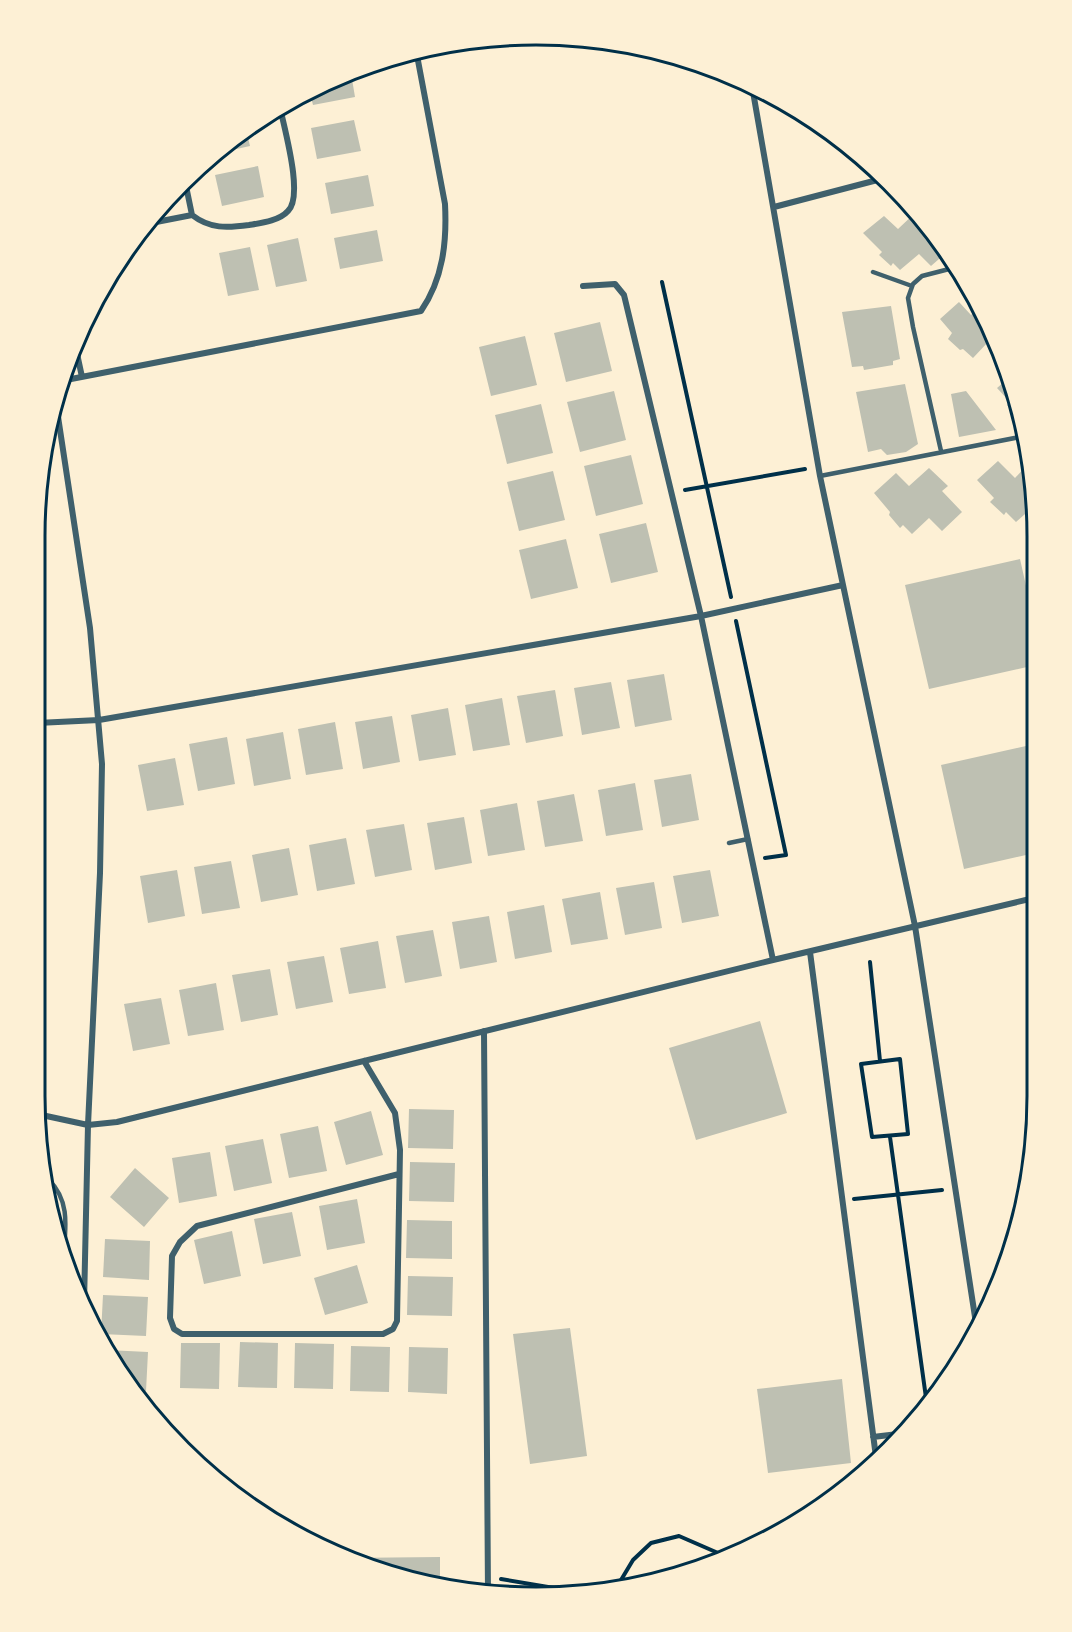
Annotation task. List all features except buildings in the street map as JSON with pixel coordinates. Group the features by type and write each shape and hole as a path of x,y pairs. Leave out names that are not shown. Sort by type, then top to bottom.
{"street":[{"path":"71,379 421,310 434,287 441,264 446,217 418,60"},
{"path":"754,96 820,476 915,926 975,1313"},
{"path":"159,221 192,215 214,228 232,227 266,222 289,211 294,201 295,185 282,117"},
{"path":"774,207 874,181"},
{"path":"187,191 192,215"},
{"path":"583,286 615,284 624,295 701,616 773,960"},
{"path":"78,358 82,377"},
{"path":"59,422 90,628 102,764 88,1125 84,1289"},
{"path":"45,723 99,720 701,616 843,585"},
{"path":"46,1116 88,1125 117,1122 773,960 1027,900"},
{"path":"810,952 875,1451"},
{"path":"484,1031 488,1584"},
{"path":"364,1061 395,1113 400,1150 397,1321 393,1329 383,1335 182,1334 174,1329 170,1318 172,1256 180,1242 197,1226 399,1174"},
{"path":"873,1437 891,1435"}],"lane":[{"path":"941,451 913,327 909,297 912,286 922,276 948,269"},
{"path":"873,272 912,286"},
{"path":"820,476 1017,437"},
{"path":"729,843 748,839"},
{"path":"53,1184 61,1193 65,1213 64,1231"}],"path":[{"path":"662,282 786,855 752,860"},
{"path":"682,490 808,468"},
{"path":"870,962 880,1061"},
{"path":"900,1059 908,1134 890,1137 872,1137 861,1064 900,1059"},
{"path":"890,1137 926,1395"},
{"path":"842,1200 955,1188"},
{"path":"621,1580 633,1560 651,1542 679,1536 717,1553"},
{"path":"488,1576 547,1587"}]}
